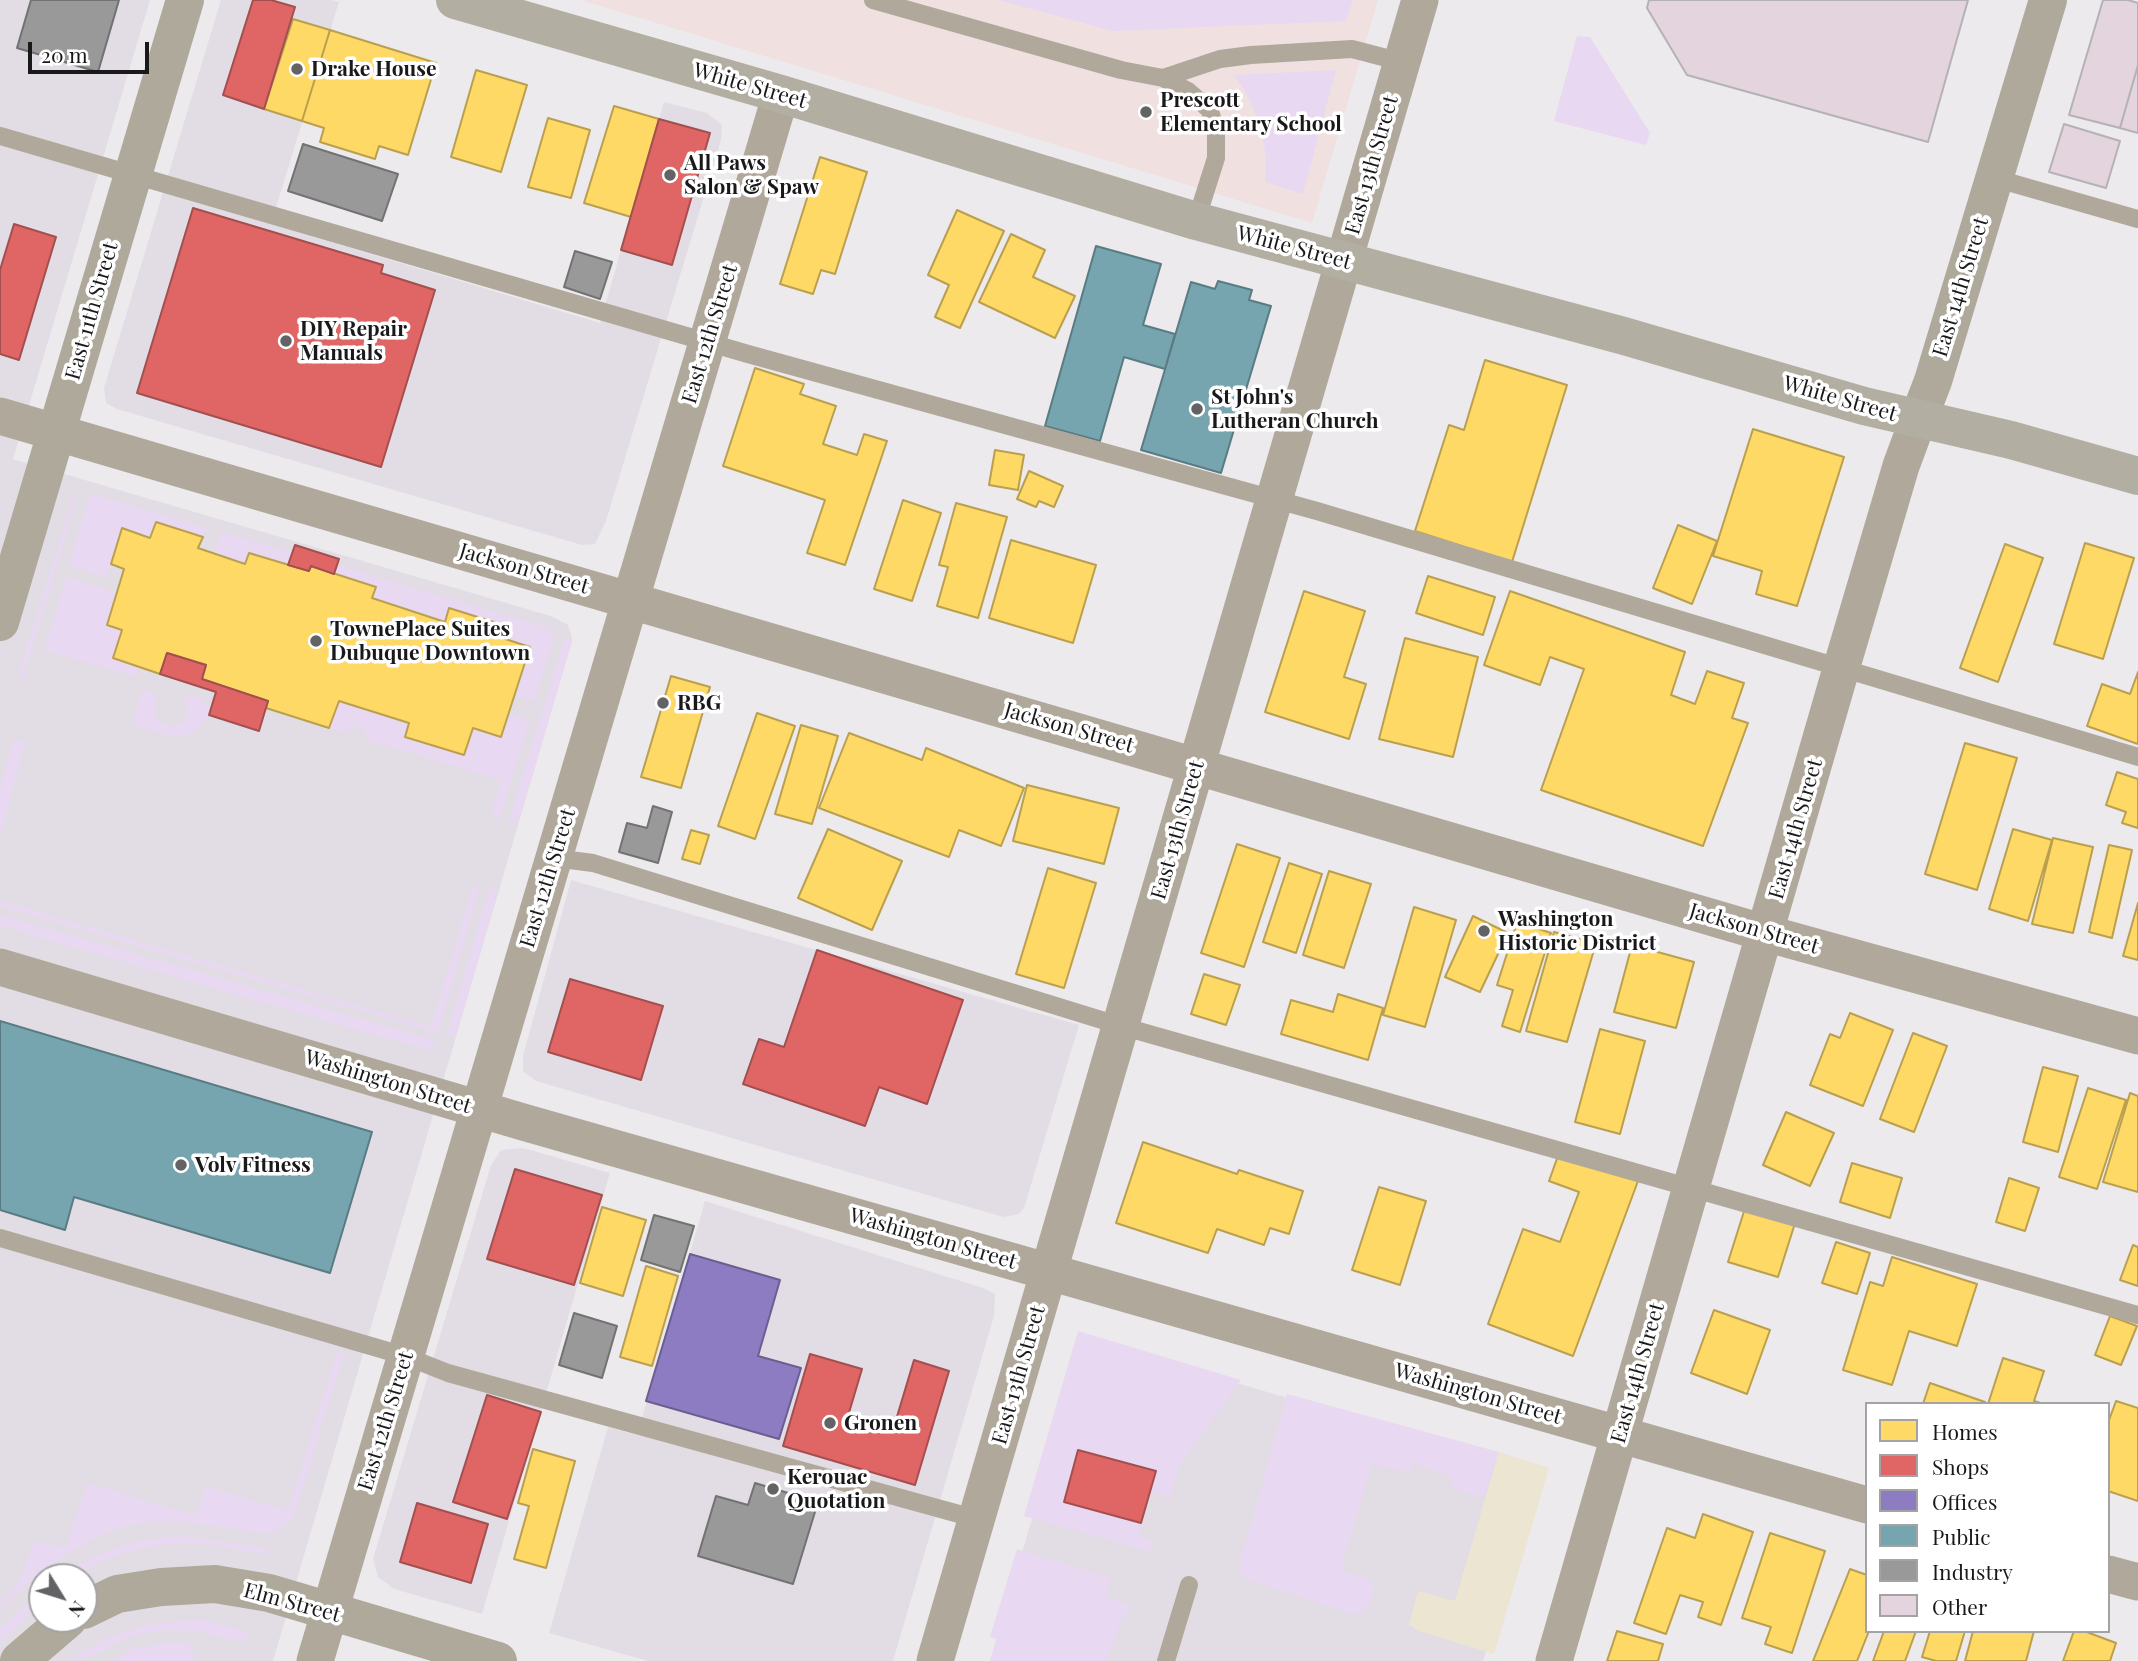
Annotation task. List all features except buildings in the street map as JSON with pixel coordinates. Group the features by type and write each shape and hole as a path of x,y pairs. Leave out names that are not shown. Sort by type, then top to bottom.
{"main road":[{"name":"East 11th Street","path":"0,622 185,0"},
{"name":"White Street","path":"455,0 781,94 1196,221 1624,336 1918,420 2011,440 2138,476"},
{"name":"East 14th Street","path":"1918,420 1933,381 2048,0"},
{"name":"Elm Street","path":"98,1603 117,1594 161,1587 215,1584 269,1593 498,1661"},
{"path":"19,1661 52,1633"}],"street":[{"name":"East 13th Street","path":"935,1661 1420,0"},
{"name":"East 12th Street","path":"315,1661 781,94"},
{"name":"Jackson Street","path":"0,416 1765,933 2138,1036"},
{"name":"East 14th Street","path":"1554,1661 1841,669 1901,466 1918,420"},
{"name":"Washington Street","path":"0,967 479,1109 1865,1504"},
{"path":"2110,1575 2138,1582"}],"lane":[{"path":"873,0 1121,70 1163,78 1188,91 1210,110 1216,133 1216,158 1196,221"},
{"path":"1163,78 1220,59 1251,55 1352,49 1402,62"},
{"path":"0,136 708,342 1275,499 2138,757"},
{"path":"1994,178 2138,219"},
{"path":"554,858 593,863 1121,1026 1692,1186 2138,1315"},
{"path":"0,1238 405,1356 448,1373 977,1519"},
{"path":"1166,1661 1189,1585"}],"shaded area":[{"path":"0,0 150,0 13,459 551,616 568,625 572,641 273,1661 0,1661"},
{"path":"221,0 339,2 271,224 600,323 664,102 707,113 722,125 721,140 606,521 595,544 582,545 117,409 106,403 104,388"},
{"name":"Prescott Elementary School","path":"581,0 1378,0 1312,223"},
{"path":"998,0 1353,0 1346,21 1113,31"},
{"path":"1577,36 1590,37 1650,133 1646,145 1554,121"},
{"path":"1336,70 1303,194 1265,182 1265,153 1260,126 1234,75"},
{"path":"93,494 206,528 203,537 156,522 150,538 122,529 106,578 69,566 89,497"},
{"path":"74,496 77,497 21,684 19,672"},
{"path":"222,532 292,553 288,565 249,553 245,564 215,554"},
{"path":"337,565 550,629 554,634 535,701 514,695 530,647 496,636 500,624 450,608 445,622 372,598 376,588 334,574"},
{"path":"67,577 117,593 107,625 122,630 113,658 139,667 136,677 44,650"},
{"path":"565,637 572,641 521,814 507,827"},
{"path":"142,690 153,693 156,698 155,716 167,725 177,726 184,720 187,712 186,697 200,700 210,711 201,726 181,736 175,737 137,726 133,722"},
{"path":"339,701 409,723 406,737 464,755 473,728 508,714 529,720 500,818 492,812 501,780 364,739 366,730 350,725 347,733 329,728"},
{"path":"14,740 26,742 0,835 0,787"},
{"path":"571,880 1079,1025 1024,1208 1019,1214 1003,1217 536,1081 523,1071 523,1056"},
{"path":"491,882 496,899 455,1037 447,1035"},
{"path":"472,887 479,888 438,1033 0,906 0,901 431,1027"},
{"path":"0,915 435,1040 431,1051 0,926"},
{"path":"523,1148 610,1173 482,1614 394,1589 378,1577 373,1559 491,1165 501,1150"},
{"path":"705,1201 995,1294 994,1316 893,1661 648,1661 549,1633 608,1427 637,1435"},
{"path":"1078,1331 1241,1380 1179,1466 1170,1497 1150,1491 1155,1471 1078,1450 1064,1502 1141,1523 1139,1535 1151,1541 1154,1547 1147,1551 1024,1516"},
{"path":"1085,1339 1539,1471 1483,1661 990,1661"},
{"path":"337,1352 344,1354 295,1513 282,1528 263,1533 167,1521 119,1529 96,1537 53,1563 28,1563 28,1583 0,1610 0,1605 22,1575 34,1541 66,1548 87,1483 196,1516 205,1486 288,1511"},
{"path":"1287,1394 1499,1452 1484,1497 1460,1491 1452,1486 1452,1477 1413,1463 1409,1472 1372,1464 1341,1570 1369,1580 1374,1585 1369,1607 1361,1613 1353,1614 1248,1580 1238,1570"},
{"path":"185,1536 269,1549 268,1554 260,1554 215,1545 183,1543 136,1550 98,1564 84,1563 134,1542"},
{"path":"1017,1549 1110,1578 1105,1597 1130,1606 1119,1625 1107,1661 990,1661 997,1639 990,1637"},
{"path":"28,1604 28,1615 0,1642 0,1629"},
{"path":"206,1620 247,1632 247,1638 242,1641 202,1633 163,1630 135,1635 95,1655 70,1661 103,1641 135,1629"},
{"path":"175,1642 190,1644 195,1661 110,1661 133,1649"}],"sand":[{"path":"1499,1452 1549,1468 1494,1654 1419,1631 1409,1625 1418,1591 1455,1601"}],"place":[{"name":"Drake House","path":"297,69"},
{"name":"Prescott Elementary School","path":"1146,112"},
{"name":"All Paws Salon & Spaw","path":"670,175"},
{"name":"DIY Repair Manuals","path":"286,341"},
{"name":"St John's Lutheran Church","path":"1197,409"},
{"name":"TownePlace Suites Dubuque Downtown","path":"316,641"},
{"name":"RBG","path":"663,703"},
{"name":"Washington Historic District","path":"1484,931"},
{"name":"Volv Fitness","path":"181,1165"},
{"name":"Gronen","path":"830,1423"},
{"name":"Kerouac Quotation","path":"773,1489"}]}
